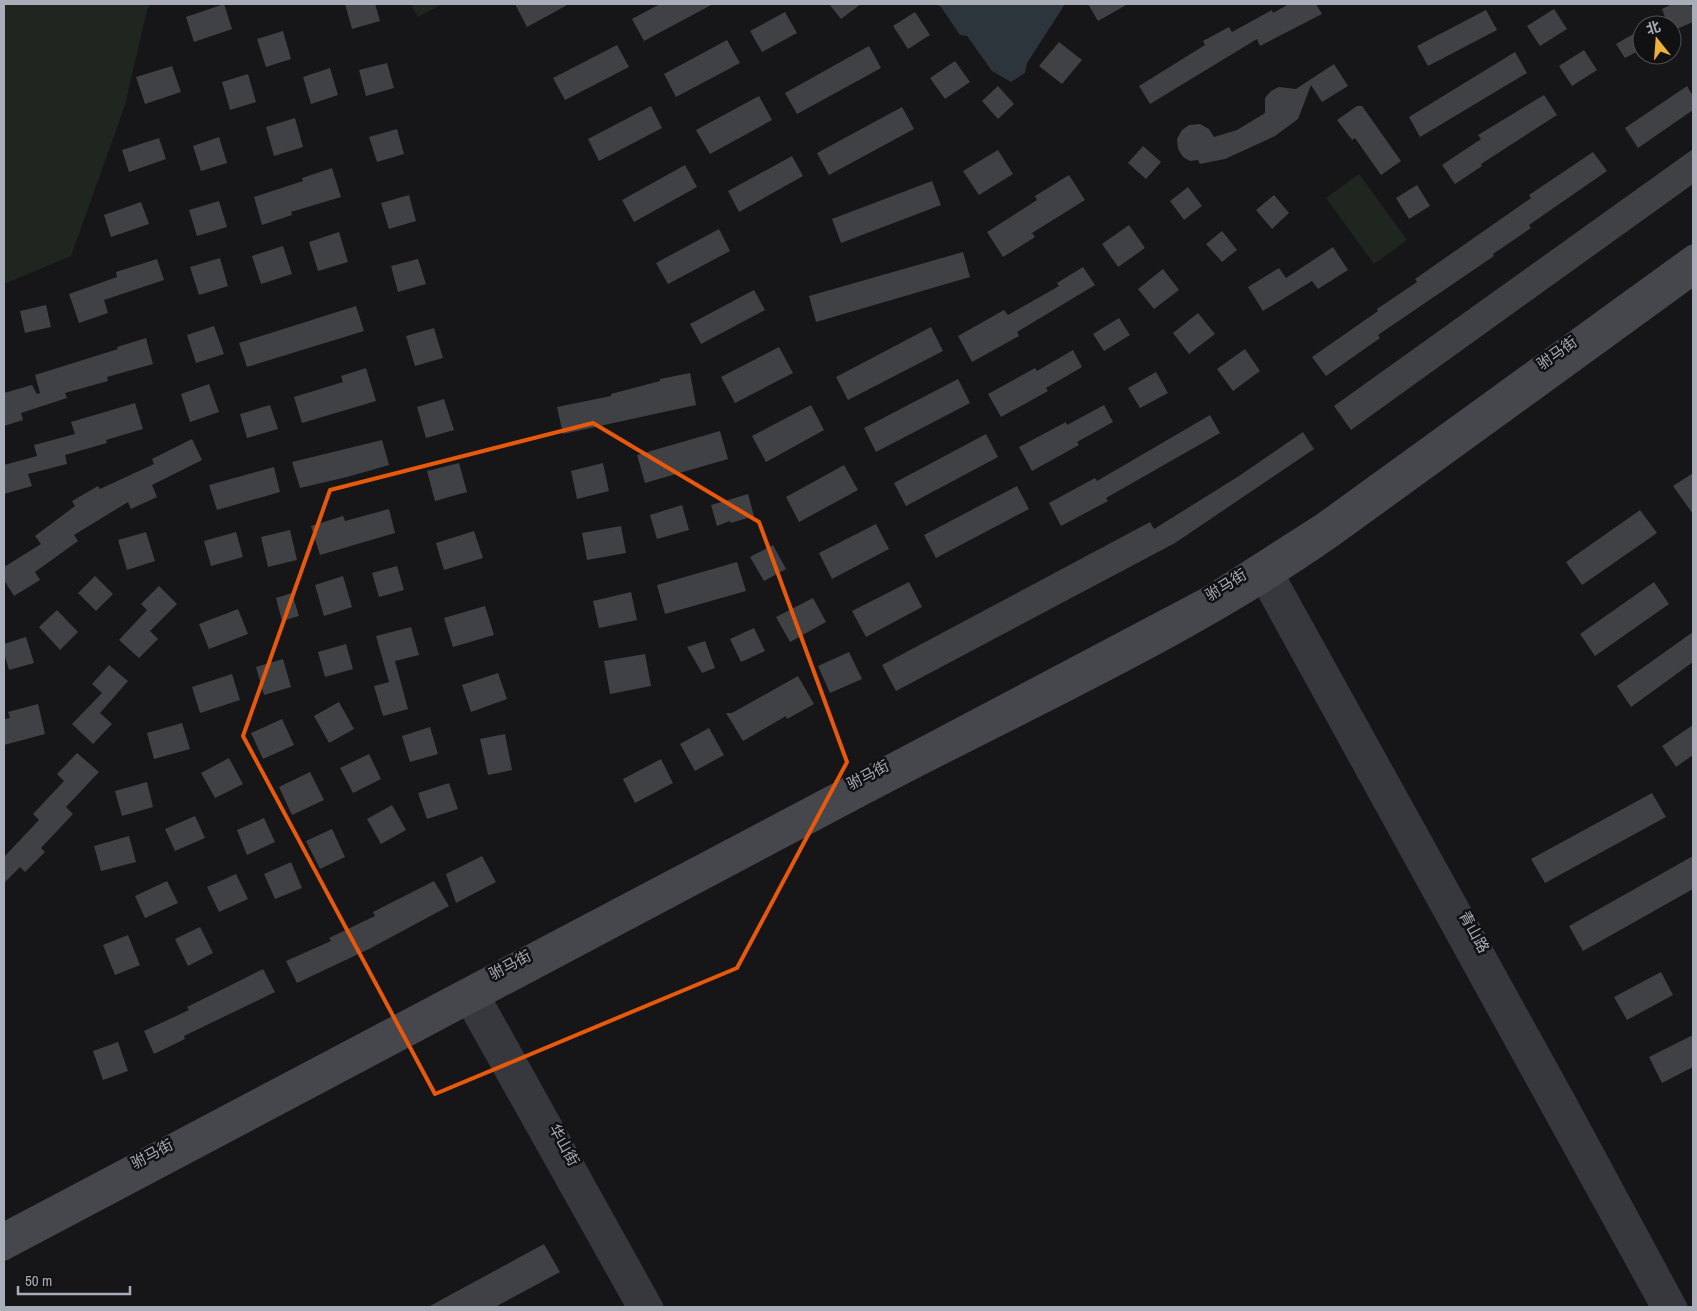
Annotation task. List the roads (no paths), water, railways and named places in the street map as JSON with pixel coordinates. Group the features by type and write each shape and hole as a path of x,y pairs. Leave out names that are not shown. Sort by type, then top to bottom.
{"main road":[{"name":"驸马街","path":"4,1233 1215,613 1323,522 1693,255"},
{"name":"驸马街","path":"1265,572 1693,275"},
{"name":"驸马街","path":"4,1250 470,994"}],"street":[{"name":"青山路","path":"1265,572 1660,1307"},
{"name":"青山路","path":"1265,572 1568,1103 1678,1307"},
{"name":"华山街","path":"470,994 636,1307"},
{"name":"华山街","path":"470,994 654,1307"},
{"path":"1683,1307 1693,1302"}]}
